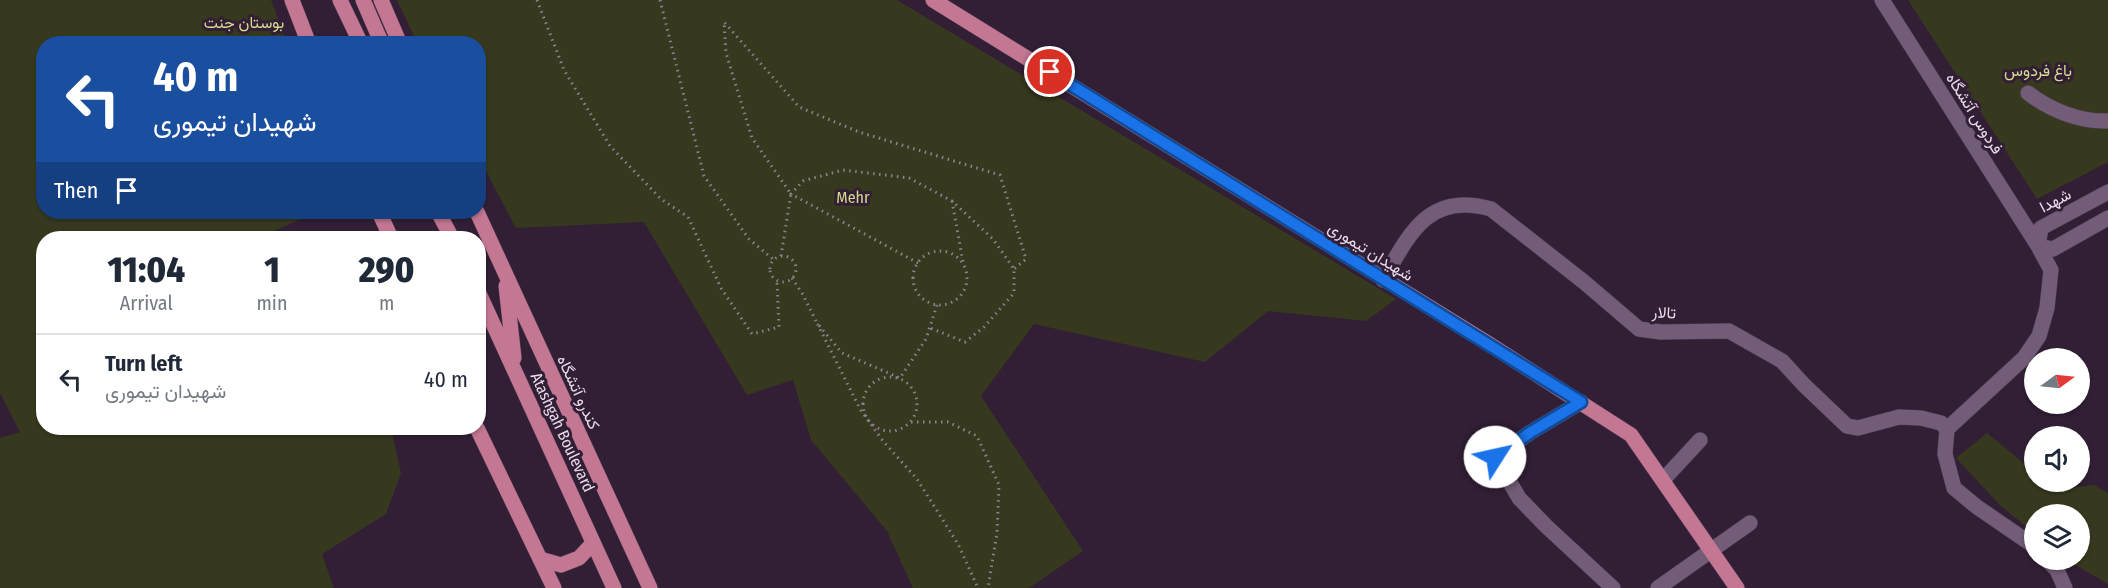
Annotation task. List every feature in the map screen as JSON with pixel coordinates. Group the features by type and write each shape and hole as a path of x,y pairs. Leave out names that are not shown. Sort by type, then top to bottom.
{"main road":[{"path":"292,0 306,36"},
{"path":"340,0 357,36"},
{"path":"363,0 379,36"},
{"path":"381,0 397,36"},
{"name":"شهیدان تیموری","path":"933,0 1631,435 1737,588"},
{"name":"کندرو آتشگاه","path":"486,232 650,588"},
{"path":"505,273 516,373"},
{"name":"Atashgah Boulevard","path":"486,308 614,588"},
{"path":"480,435 554,588"},
{"path":"540,559 561,565 579,558 593,543"}],"street":[{"name":"فردوس آتشگاه","path":"1882,0 2051,270 2048,308 2039,336 2024,358 1947,429"},
{"path":"2028,93 2043,104 2084,120 2108,121"},
{"name":"شهدا","path":"2038,246 2041,228 2108,192"},
{"name":"تالار","path":"1383,280 1413,230 1426,217 1446,208 1474,204 1491,209 1639,328 1661,332 1729,331 1782,361 1803,385 1847,426 1858,428 1899,417 1921,418 1941,423 1947,429"},
{"path":"2038,246 2053,249 2108,218"},
{"path":"1581,402 1495,457 1519,498 1613,588"},
{"path":"1947,429 1945,454 1954,488 2024,539"},
{"path":"1663,480 1700,440"},
{"path":"1658,588 1750,523"},
{"path":"2057,570 2065,588"}],"path":[{"path":"537,0 564,70 610,146 661,199 688,217 722,288 752,334 779,327 777,281 770,271 774,260 781,256 790,259 795,265 795,274 786,282 777,281"},
{"path":"660,0 704,176 749,239 774,260"},
{"path":"918,263 791,194 752,138 726,53 724,22 799,106 859,132 999,175 1026,259 1014,269"},
{"path":"781,256 791,194 803,181 843,170 909,178 952,201 993,239 1014,269 1014,293 984,327 965,342 930,328"},
{"path":"952,201 968,280 961,296 946,305 937,305 921,297 913,280 914,271 924,256 941,250 950,252 963,263"},
{"path":"792,278 802,293 851,392 870,423 886,431 895,431 911,422 948,422 977,436 999,485 997,533 988,588"},
{"path":"900,378 926,339 937,305"},
{"path":"817,323 842,353 908,383 917,397 917,406 911,422"},
{"path":"900,378 891,376 874,382 864,397 865,415 883,441 917,479 958,544 978,588"}],"green space":[{"name":"بوستان جنت","path":"0,0 271,0 284,36 36,36 36,219 301,219 274,231 36,231 36,435 393,435 401,473 386,514 322,554 334,588 0,588 0,438 20,432 0,393"},
{"name":"Mehr","path":"397,0 897,0 1396,299 1366,321 1268,311 1205,362 1034,324 981,396 1083,551 1029,588 913,588 887,531 811,440 793,380 747,395 644,222 516,228 486,171 486,36 414,36"},
{"name":"باغ فردوس","path":"1908,0 2108,0 2108,162 2037,199"},
{"path":"1987,433 2024,464 2024,492 2090,492 2090,486 2094,485 2108,493 2108,584 2084,570 2090,570 2090,504 2024,504 2024,525 2001,506 1956,458"}],"route":[{"path":"1050,72 1581,402 1495,457"}]}
